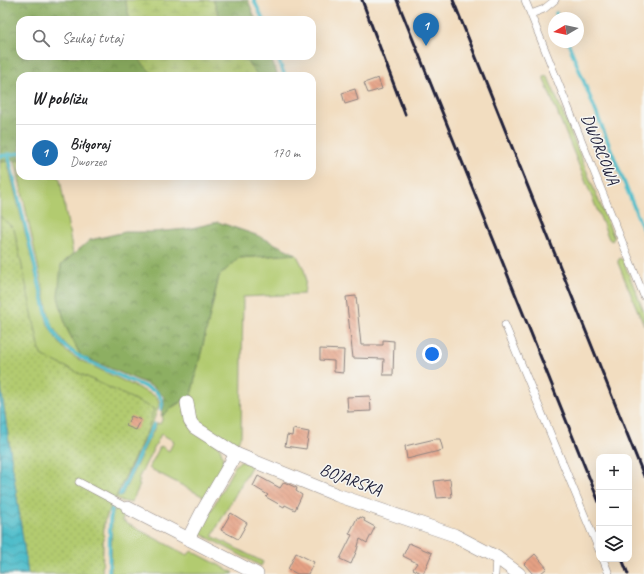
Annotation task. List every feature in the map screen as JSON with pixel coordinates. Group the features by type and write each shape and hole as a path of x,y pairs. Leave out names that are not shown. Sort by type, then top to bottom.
{"street":[{"name":"BOJARSKA","path":"187,403 190,421 194,427 236,454 337,495 454,535 496,557 519,574"},
{"path":"188,539 236,454"},
{"path":"128,508 257,574"}],"lane":[{"name":"DWORCOWA","path":"525,0 644,296"},
{"path":"531,14 544,8 555,0"},
{"path":"505,325 596,543"},
{"path":"79,482 128,508"},
{"path":"495,574 496,557"},
{"path":"604,562 609,574"}],"green space":[{"path":"0,0 125,0 129,16 16,16 16,60 140,60 151,72 16,72 16,160 0,162"},
{"path":"125,0 213,0 219,16 129,16"},
{"path":"213,0 248,0 254,16 219,16"},
{"path":"140,60 246,60 255,72 151,72"},
{"path":"246,60 272,60 276,72 255,72"},
{"path":"544,77 548,77 614,238 612,241 609,239 544,80"},
{"path":"7,160 48,325 57,340 67,352 80,360 157,397 159,401 159,406 152,424 117,495 121,497 157,423 160,424 163,418 161,415 164,415 171,408 184,400 184,406 220,448 223,457 222,472 206,498 149,468 160,447 161,446 169,451 174,441 161,434 138,479 140,481 138,484 140,485 131,503 121,501 79,478 0,233 0,162"},
{"path":"19,180 60,180 73,254 61,265 66,327 81,356 63,341 50,321"},
{"path":"0,216 14,229 41,355 154,409 148,429 104,522 102,574 0,574"},
{"path":"218,222 259,236 296,254 239,258 219,276 190,400 179,403 164,415 161,415 164,406 164,397 154,387 81,356 66,327 58,297 61,265 90,240 125,232 153,232 187,229"},
{"path":"296,254 305,273 304,294 243,297 241,436 234,448 195,423 190,400 219,276 239,258"},
{"path":"620,258 623,260 644,312 644,326 618,263"},
{"path":"240,461 252,465 212,536 263,562 261,566 199,533 235,466"},
{"path":"115,508 120,509 125,514 122,520 128,524 187,555 192,551 234,573 111,574 112,516"}],"water":[{"path":"0,380 28,574 0,574"}],"building":[{"path":"378,78 382,89 368,93 364,83"},
{"path":"355,89 358,100 345,104 342,93"},
{"path":"356,296 361,345 383,345 383,340 394,341 393,375 383,375 384,359 353,358 346,297"},
{"path":"320,349 344,350 343,373 334,372 334,361 320,360"},
{"path":"370,396 371,411 348,412 347,397"},
{"path":"131,416 141,420 136,430 126,426"},
{"path":"293,429 309,432 306,449 285,446 287,435 292,436"},
{"path":"440,439 443,450 407,459 405,446"},
{"path":"258,476 280,488 284,482 297,488 296,491 302,495 295,510 285,505 284,507 266,497 268,495 253,486"},
{"path":"450,479 452,497 437,498 434,481"},
{"path":"231,513 247,523 238,539 221,530"},
{"path":"360,517 375,527 367,543 360,539 351,564 340,559 352,535 349,534 357,518 359,519"},
{"path":"409,543 432,553 423,574 413,569 417,563 403,556"},
{"path":"296,553 314,562 308,574 297,574 288,569"},
{"path":"535,554 547,568 540,574 533,574 524,564"}],"waterway":[{"path":"254,0 261,16"},
{"path":"570,48 644,232"},
{"path":"279,60 283,72"},
{"path":"8,154 50,325 62,343 69,350 87,361 155,391 161,399 161,409"},
{"path":"0,156 16,154"},
{"path":"120,495 154,424"},
{"path":"109,574 110,520 112,509"}],"railway":[{"path":"362,0 405,114"},
{"path":"397,0 596,495"},
{"path":"453,0 644,476"},
{"path":"623,562 628,574"}],"place":[{"name":"Biłgoraj","path":"426,46"}]}
